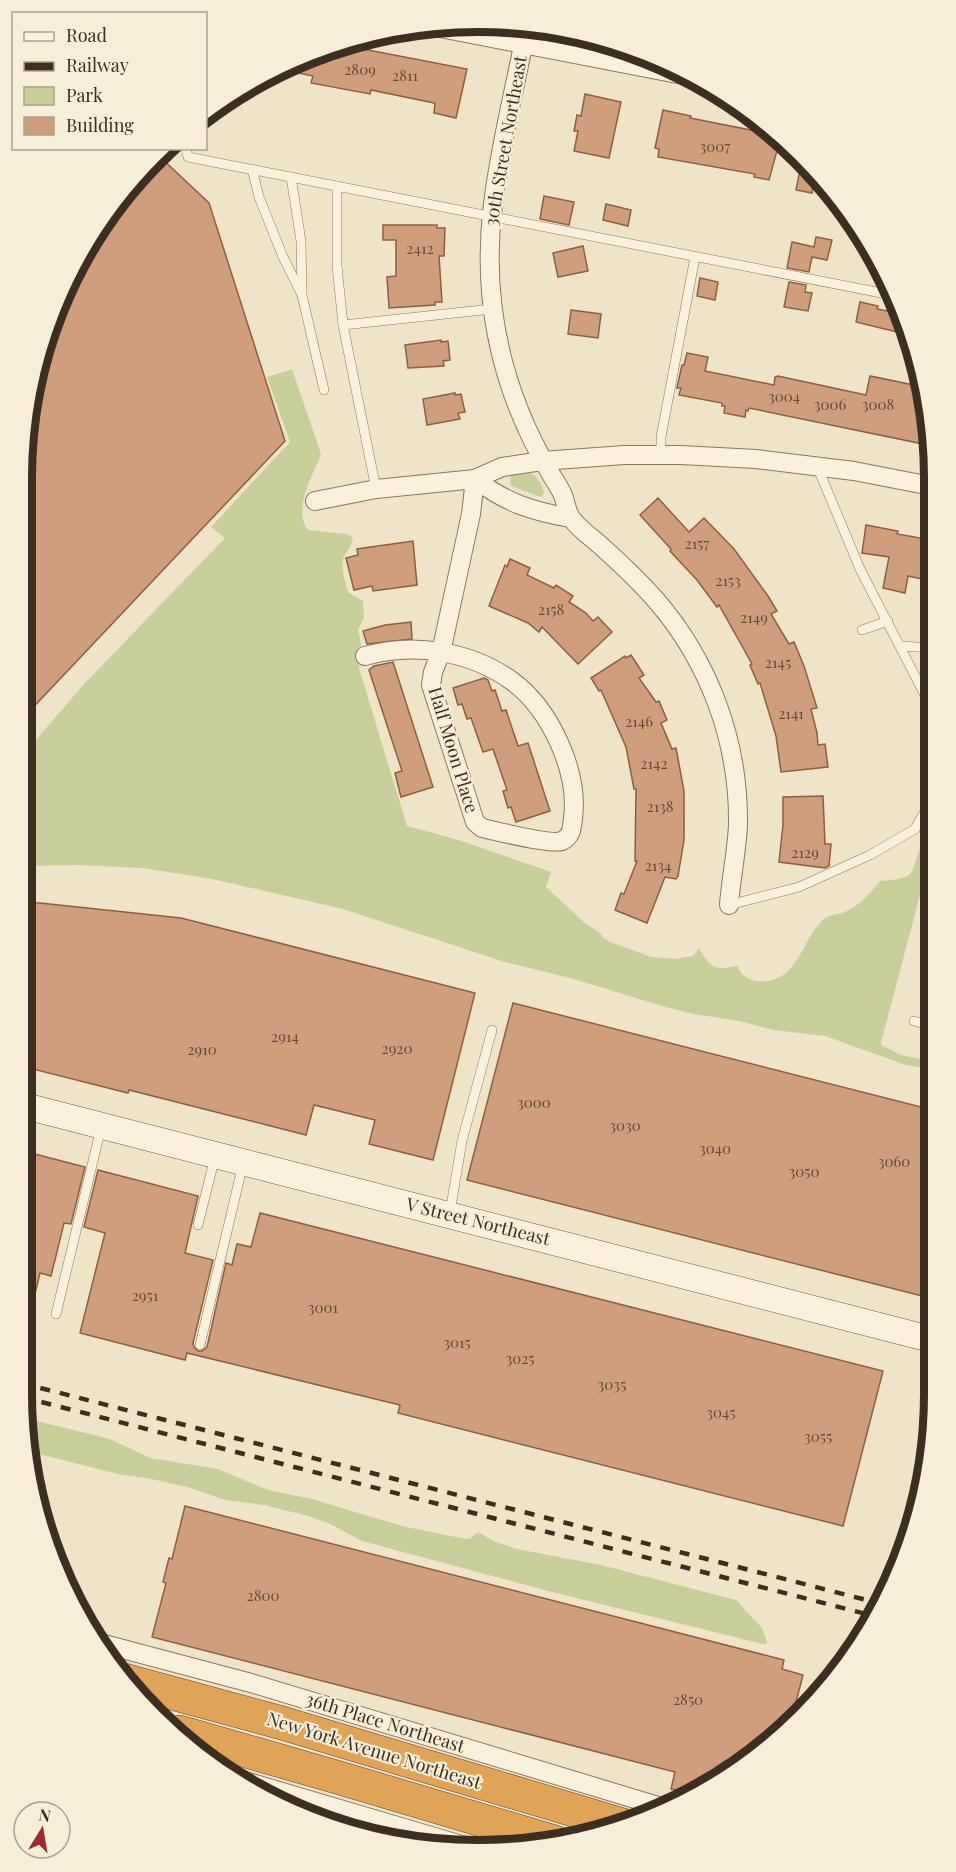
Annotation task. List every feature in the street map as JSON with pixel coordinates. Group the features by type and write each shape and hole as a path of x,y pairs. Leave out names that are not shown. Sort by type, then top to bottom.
{"highway":[{"name":"New York Avenue Northeast","path":"139,1684 282,1723 609,1821"},
{"name":"New York Avenue Northeast","path":"190,1735 537,1837"}],"street":[{"path":"462,32 660,71"},
{"name":"30th Street Northeast","path":"526,34 495,183 491,217 489,266 492,309 500,351 526,431 562,493 570,518 613,556 671,618 696,657 712,690 726,728 736,786 736,847 729,905"},
{"path":"315,501 376,489 475,479 502,467 542,461 624,455 727,456 817,466 924,485"},
{"path":"475,479 496,496 539,513 570,518"},
{"name":"Half Moon Place","path":"365,656 395,649 441,652 487,666 513,682 536,705 552,729 565,756 572,784 574,811 572,831 555,843 482,828 475,822 431,685 433,672 441,652 471,514 475,479"},
{"name":"V Street Northeast","path":"32,1109 924,1337"},
{"name":"36th Place Northeast","path":"109,1646 262,1686 654,1805"},
{"path":"270,1788 442,1839"}],"lane":[{"path":"186,150 188,157 884,294"},
{"path":"252,169 259,197 283,257 302,295"},
{"path":"291,177 302,241 302,295 324,390"},
{"path":"336,186 337,266 343,325 376,489"},
{"path":"661,455 661,436 695,257"},
{"path":"343,325 492,309"},
{"path":"817,466 860,569 924,693"},
{"path":"862,630 888,621"},
{"path":"901,646 924,647"},
{"path":"729,905 799,887 870,855 915,829 924,813"},
{"path":"914,1021 924,1024"},
{"path":"450,1215 462,1140 492,1030"},
{"path":"56,1314 101,1126"},
{"path":"198,1225 215,1155"},
{"path":"200,1345 243,1162"}],"green space":[{"path":"292,369 321,454 303,503 302,512 308,530 346,534 350,535 353,540 342,565 348,592 363,601 364,618 358,629 361,644 359,668 407,826 459,840 551,872 546,887 585,923 613,943 651,957 675,959 693,956 699,948 708,961 717,968 737,966 746,977 758,981 782,976 797,959 816,928 826,917 854,907 880,881 899,879 910,874 920,848 924,844 924,873 921,891 881,1043 901,1055 924,1060 924,1068 906,1065 825,1036 774,1030 669,1008 570,978 505,962 343,909 212,879 142,868 32,866 32,744 85,683 225,538 211,527 290,442 267,377"},
{"path":"529,473 540,484 544,493 541,497 511,486 510,476"},
{"path":"32,1420 110,1439 150,1458 218,1469 268,1490 312,1499 402,1526 466,1539 480,1533 495,1542 517,1549 601,1565 736,1600 762,1628 767,1641 763,1644 556,1593 362,1541 328,1523 308,1516 264,1505 225,1500 187,1487 147,1478 122,1475 35,1453"}],"building":[{"path":"358,48 467,69 456,118 434,113 434,103 371,90 370,94 311,83 313,76 293,72 334,55"},
{"path":"585,94 621,102 609,158 574,151 578,131 574,131 577,115 581,116"},
{"path":"663,110 691,116 690,118 759,132 778,147 769,180 754,177 755,174 658,157 659,149 655,148"},
{"path":"164,160 209,203 285,441 32,708 32,449 40,391 55,334 65,307 91,255 124,206"},
{"path":"800,169 814,184 812,193 796,190"},
{"path":"544,196 574,202 569,225 540,219"},
{"path":"606,204 631,210 628,226 603,220"},
{"path":"383,225 437,225 437,228 445,228 444,256 439,256 442,302 435,302 435,305 389,308 387,277 396,276 396,240 383,240"},
{"path":"816,237 832,240 827,260 812,257 809,272 787,268 792,242 814,247"},
{"path":"583,246 588,271 558,277 553,253"},
{"path":"700,278 718,282 715,300 697,296"},
{"path":"789,282 806,285 805,292 812,293 808,311 784,307"},
{"path":"860,302 878,306 877,309 893,312 901,333 856,322"},
{"path":"571,310 601,314 598,338 568,334"},
{"path":"441,340 441,342 448,341 450,360 443,361 444,366 408,368 405,345"},
{"path":"687,353 708,357 705,371 774,385 775,377 778,376 866,395 870,376 915,385 923,444 749,408 748,411 746,410 745,417 724,413 725,406 722,406 722,403 679,395 681,388 677,388 682,365 684,365"},
{"path":"455,393 455,395 461,394 465,412 458,413 460,419 427,425 423,399"},
{"path":"658,498 689,532 704,518 734,549 768,596 777,611 771,614 789,644 794,642 804,666 817,708 811,709 818,745 825,744 828,767 781,772 776,736 760,683 758,684 750,665 752,664 719,605 717,607 697,580 640,515"},
{"path":"866,525 924,539 924,579 908,576 905,593 883,588 889,557 862,553"},
{"path":"413,541 417,585 373,591 372,586 354,590 346,558 358,555 357,549"},
{"path":"510,559 530,568 527,575 554,588 556,585 573,596 569,602 586,613 593,621 598,617 612,632 578,664 542,627 539,632 528,623 489,606 505,565 507,567"},
{"path":"411,622 412,639 367,644 363,631 385,625"},
{"path":"631,655 644,675 639,678 656,702 659,701 667,720 661,723 672,749 676,748 684,791 684,840 678,876 676,879 665,877 647,923 615,910 637,861 635,861 636,789 634,789 626,747 601,690 599,691 591,678 625,656 626,658"},
{"path":"393,662 433,787 401,797 395,773 402,771 369,670 374,666"},
{"path":"484,678 488,680 492,691 495,690 502,711 506,710 518,746 528,743 550,811 516,822 511,807 508,808 503,791 507,790 493,749 483,752 471,718 467,719 462,704 458,705 453,688"},
{"path":"823,796 825,844 831,844 829,866 825,868 779,862 783,797"},
{"path":"32,903 181,918 475,993 433,1160 369,1144 375,1120 314,1105 306,1135 129,1090 128,1093 32,1069"},
{"path":"513,1003 924,1108 924,1296 467,1180"},
{"path":"32,1153 85,1167 71,1224 64,1223 51,1276 40,1273 32,1307"},
{"path":"98,1170 198,1196 185,1253 213,1260 193,1343 198,1351 207,1347 226,1263 232,1265 237,1244 251,1247 260,1213 883,1371 843,1526 398,1413 400,1405 187,1353 185,1360 80,1333 105,1233 84,1227"},
{"path":"185,1506 784,1660 782,1669 803,1675 794,1710 750,1748 701,1781 677,1793 678,1790 671,1789 675,1772 152,1637 166,1583 163,1582 169,1558 172,1559"}],"railway":[{"path":"32,1386 873,1602"},
{"path":"32,1400 866,1614"}]}
